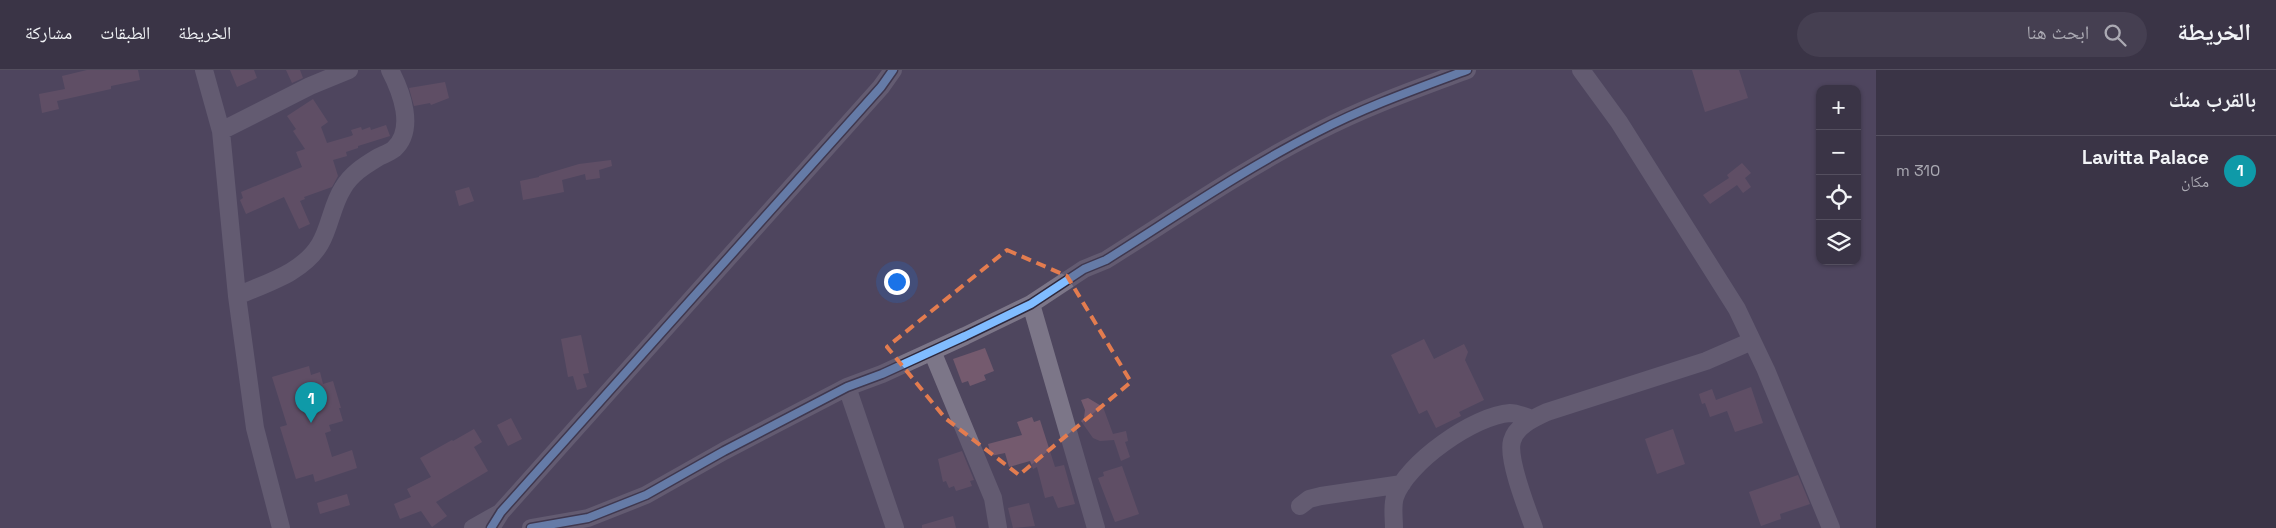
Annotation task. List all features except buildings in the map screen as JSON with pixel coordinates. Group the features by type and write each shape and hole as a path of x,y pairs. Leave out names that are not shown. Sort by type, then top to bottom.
{"street":[{"path":"204,70 221,131 237,296 255,428 281,528"},
{"path":"221,131 310,86 349,70"},
{"path":"237,296 294,271 311,256 321,244 343,187 357,171 394,148 401,138 406,123 397,84 390,70"},
{"path":"491,528 501,512 881,87 893,70"},
{"path":"531,528 588,518 646,495 724,451 847,387 882,374 1031,304 1084,269 1106,260 1243,174 1315,133 1362,110 1467,70"},
{"path":"1581,70 1619,122 1737,309 1806,465 1831,528"},
{"path":"1031,304 1096,528"},
{"path":"1534,528 1512,458 1512,441 1519,430 1532,419 1578,402 1706,361 1752,342"},
{"path":"932,350 993,498 998,528"},
{"path":"847,387 895,528"},
{"path":"1394,528 1395,498 1402,484 1437,447 1490,417 1511,413 1532,419"},
{"path":"1300,506 1309,499 1321,496 1402,484"},
{"path":"473,528 501,512"}],"highlighted area":[{"path":"1007,250 1067,276 1131,382 1019,475 945,418 887,347"}],"cycle path":[{"path":"491,528 501,512 881,87 893,70"},
{"path":"531,528 588,518 646,495 724,451 847,387 882,374 1031,304 1084,269 1106,260 1237,177 1317,132 1372,106 1467,70"}],"place":[{"name":"Lavitta Palace","path":"311,423"}]}
